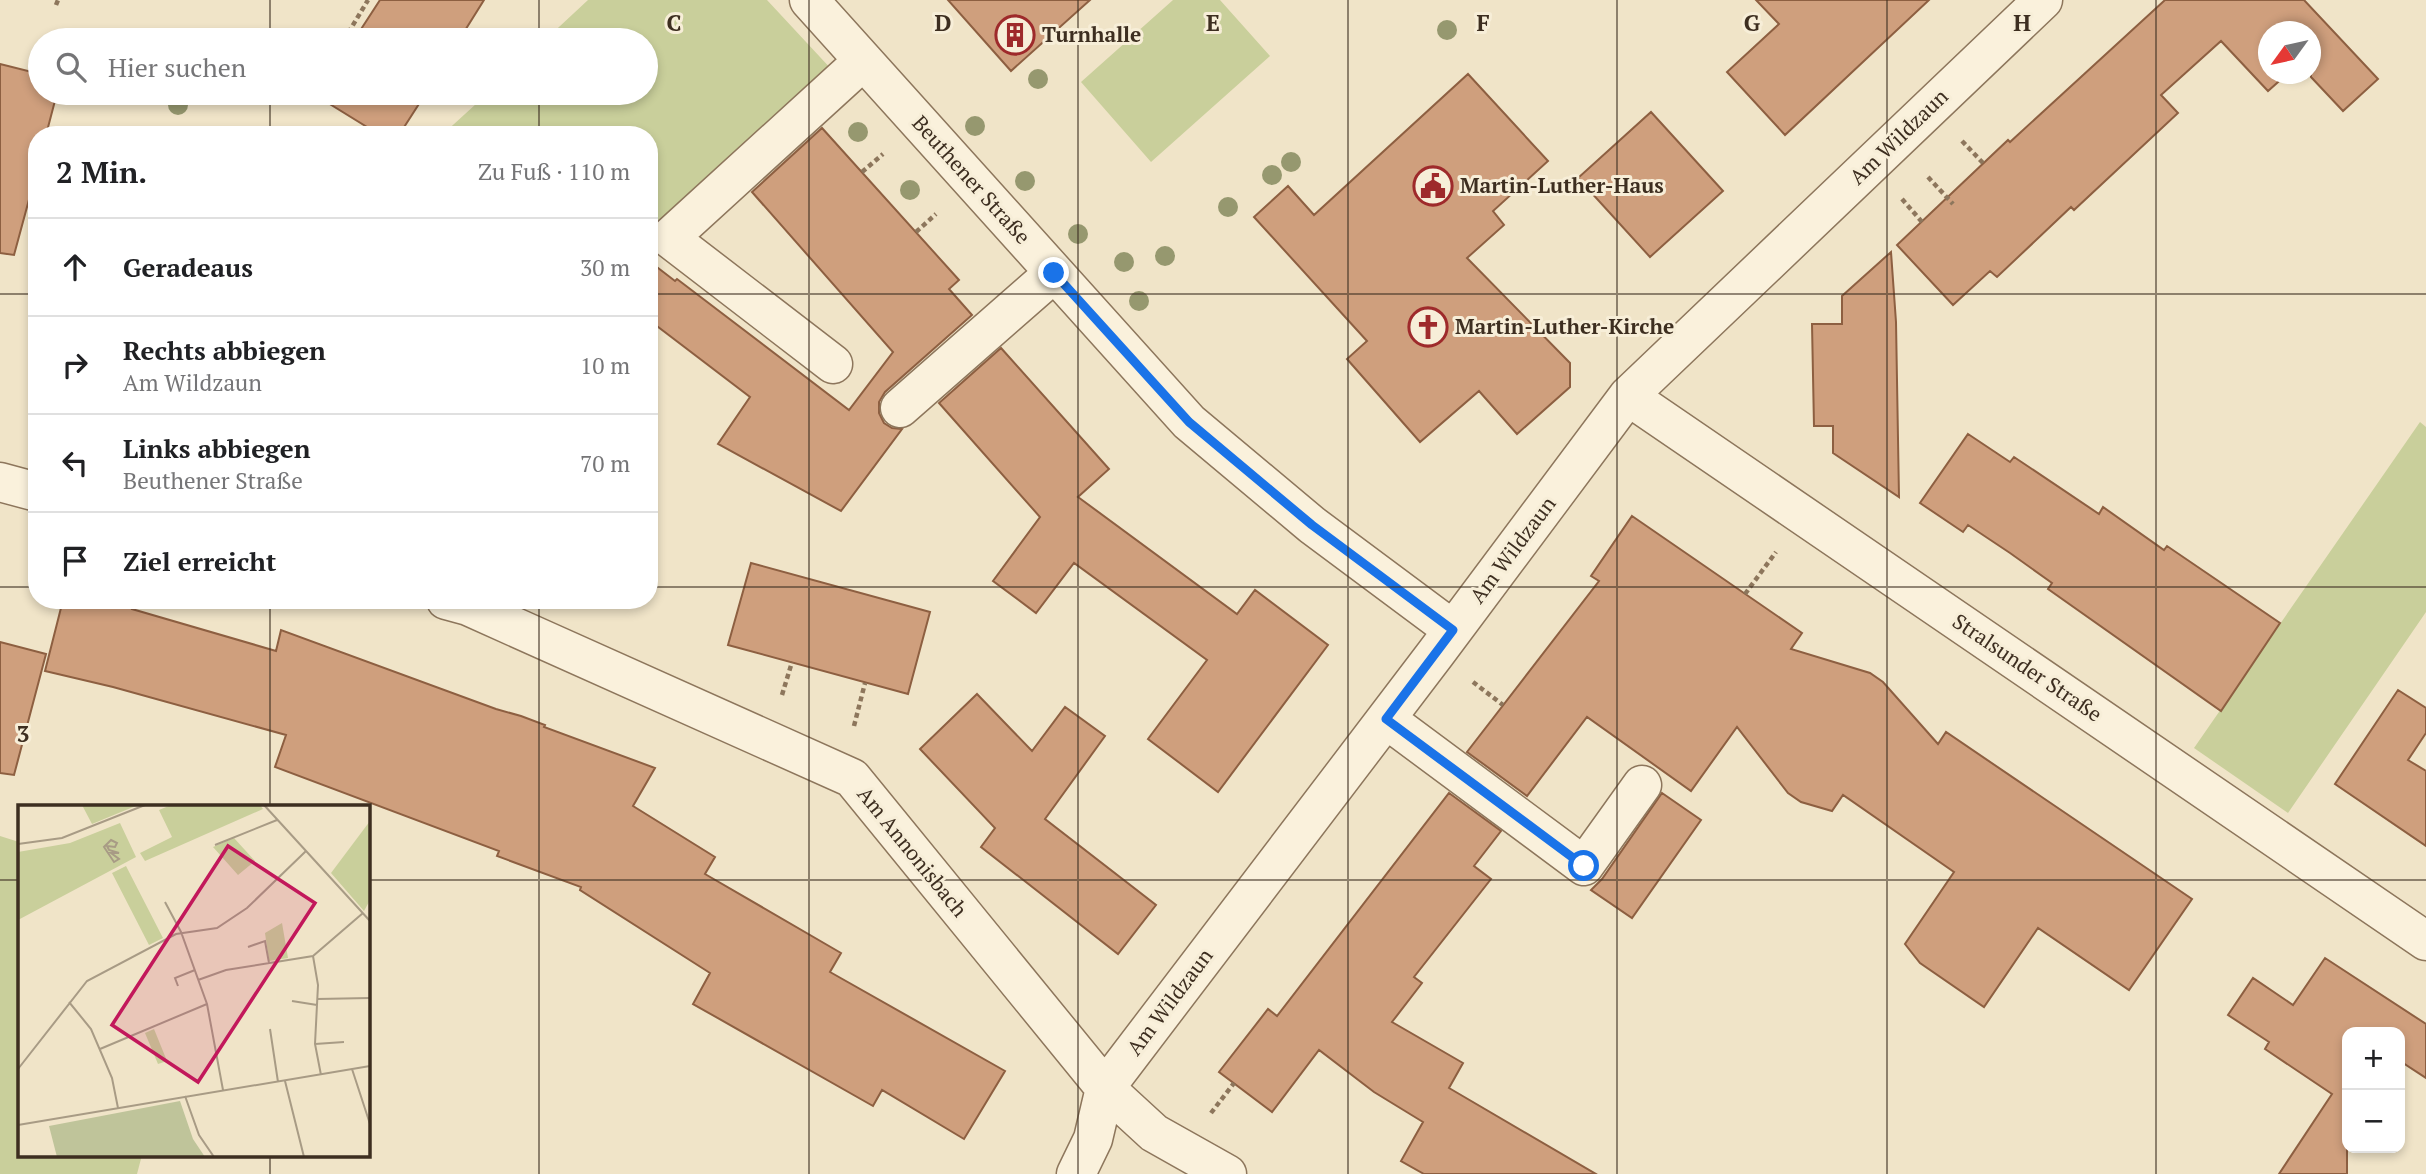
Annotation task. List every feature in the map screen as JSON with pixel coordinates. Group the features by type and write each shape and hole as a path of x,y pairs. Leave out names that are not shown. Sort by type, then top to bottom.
{"street":[{"name":"Beuthener Straße","path":"809,0 1189,422 1312,525 1453,630"},
{"name":"Am Wildzaun","path":"1076,1174 1093,1139 1105,1088 1628,396 2043,0"},
{"path":"833,364 669,238 863,61"},
{"path":"900,408 1054,273"},
{"name":"Stralsunder Straße","path":"1628,396 2426,941"},
{"path":"0,482 28,490"},
{"name":"Am Annonisbach","path":"475,609 852,778 1105,1088 1154,1133 1227,1174"},
{"path":"1386,719 1584,866 1642,785"}],"path":[{"path":"351,28 368,0"},
{"path":"357,19 364,24"}],"green space":[{"path":"588,0 767,0 833,71 658,227 658,126 452,126 475,105 658,105 658,28 558,28"},
{"path":"1173,0 1220,0 1270,56 1151,162 1081,82"},
{"path":"2420,422 2426,427 2426,612 2288,813 2194,748"},
{"path":"0,836 18,842 18,1156 142,1156 137,1174 0,1174"}],"building":[{"path":"380,0 484,0 466,28 362,28"},
{"name":"Turnhalle","path":"948,0 1090,0 1011,71"},
{"path":"1756,0 1929,0 1785,135 1727,72 1779,24"},
{"path":"2165,0 2304,0 2378,79 2343,111 2318,84 2321,84 2321,21 2258,21 2258,80 2221,41 2161,95 2178,113 2074,210 2071,207 1997,277 1990,271 1953,305 1897,245 2008,140 2010,142"},
{"path":"0,64 28,71 28,105 54,105 48,126 28,126 28,203 14,255 0,253"},
{"path":"1468,74 1548,161 1493,211 1504,225 1467,258 1570,363 1570,387 1517,434 1479,391 1420,442 1347,359 1367,341 1254,217 1288,186 1314,215"},
{"path":"2261,84 2276,84 2268,91"},
{"path":"331,105 418,105 405,126 365,126"},
{"path":"1651,112 1723,191 1650,257 1578,178"},
{"path":"822,128 959,280 949,289 972,315 885,392 879,402 879,413 884,423 892,428 902,429 841,511 718,444 750,397 658,327 658,268 675,281 677,279 849,410 893,352 752,192"},
{"path":"1891,252 1896,322 1899,497 1833,453 1833,426 1814,426 1812,324 1842,324 1842,296"},
{"path":"1001,348 1109,469 1078,497 1237,614 1255,590 1328,645 1218,792 1148,739 1207,660 1074,563 1036,613 993,581 1040,517 939,403"},
{"path":"1968,434 2010,462 2014,457 2099,514 2103,507 2164,550 2167,546 2280,623 2221,711 2048,589 2052,583 2010,553 1968,525 1963,532 1920,503"},
{"path":"1632,516 1802,633 1791,649 1870,673 1883,682 1938,744 1946,732 2192,899 2129,990 2038,928 1984,1007 1920,963 1905,944 1954,872 1843,795 1832,811 1801,802 1788,793 1737,727 1691,791 1587,717 1527,796 1467,752 1599,581 1591,576"},
{"path":"751,563 930,612 908,694 728,645"},
{"path":"61,609 132,609 276,651 281,630 521,716 655,768 633,806 715,857 705,874 841,953 830,972 1005,1071 964,1139 882,1090 873,1106 693,1004 710,973 580,890 581,887 497,856 499,851 275,767 286,735 45,671"},
{"path":"0,642 46,654 14,775 0,773"},
{"path":"2398,690 2426,708 2426,733 2408,760 2426,771 2426,846 2335,784"},
{"path":"977,694 1032,751 1065,707 1105,736 1045,819 1156,905 1118,954 981,847 995,828 920,749"},
{"path":"1449,793 1501,831 1474,866 1491,879 1414,977 1422,983 1392,1022 1463,1063 1449,1088 1596,1174 1424,1174 1401,1161 1423,1122 1374,1092 1319,1050 1272,1112 1219,1072 1268,1009 1277,1016"},
{"path":"1662,793 1701,820 1632,918 1591,890 1602,879"},
{"path":"2325,958 2426,1024 2426,1078 2405,1064 2405,1027 2342,1027 2342,1153 2347,1153 2347,1174 2279,1174 2332,1094 2265,1049 2269,1042 2228,1015 2253,978 2293,1005"}],"place":[{"name":"Turnhalle","path":"1015,35"},
{"name":"Martin-Luther-Haus","path":"1433,186"},
{"name":"Martin-Luther-Kirche","path":"1428,327"}],"route":[{"path":"1054,273 1189,422 1312,525 1453,630 1386,719 1584,866"}]}
